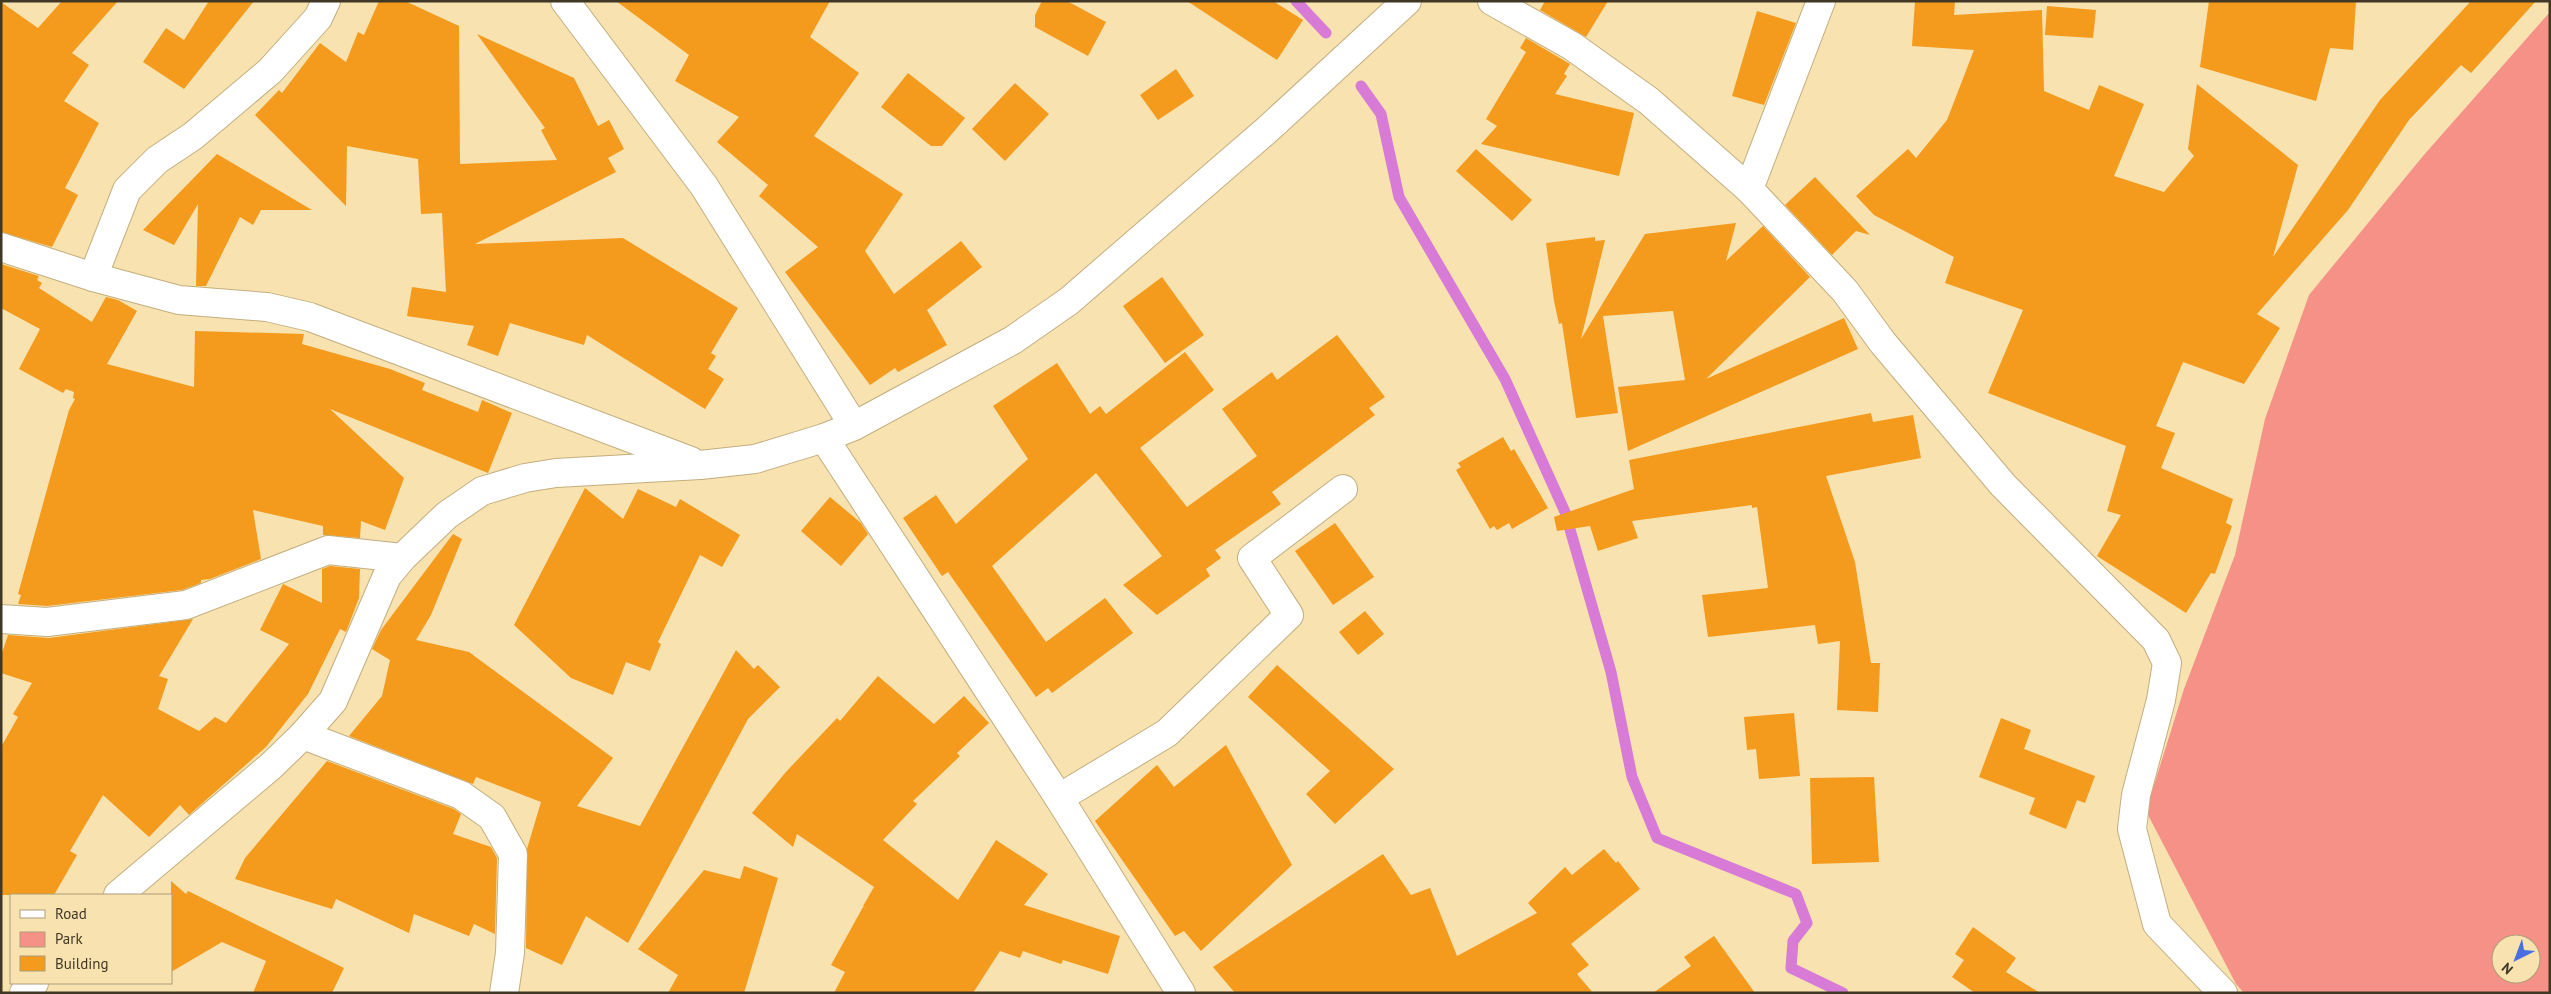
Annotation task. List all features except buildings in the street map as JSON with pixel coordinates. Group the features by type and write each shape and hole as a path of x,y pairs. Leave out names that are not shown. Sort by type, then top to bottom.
{"street":[{"path":"93,277 127,190 157,160 193,136 270,71 318,18 326,1"},
{"path":"565,1 704,186 854,426"},
{"path":"119,894 271,766 303,736 332,701 387,576 402,558 448,515 482,491 525,478 556,473 700,465 755,459 824,438 854,426 1013,340 1069,301 1268,128 1407,1"},
{"path":"1492,1 1572,46 1650,101 1749,189 1845,291 1883,343 2003,485 2156,640 2167,663 2162,700 2136,795 2132,829 2157,924 2223,993"},
{"path":"1749,189 1821,1"},
{"path":"1,247 93,277 179,300 267,307 310,317 700,465"},
{"path":"824,438 1058,798 1181,993"},
{"path":"1058,798 1167,733 1289,615 1252,558 1343,489"},
{"path":"1,618 47,622 186,605 328,550 402,558"},
{"path":"303,736 461,795 492,817 513,854 510,953 504,993"},
{"path":"24,993 33,984"}],"green space":[{"path":"2550,12 2550,993 2244,993 2236,984 2146,811 2184,689 2235,555 2265,419 2309,295 2423,156"}],"waterway":[{"path":"1296,1 1326,33"},
{"path":"1361,86 1381,114 1399,197 1505,379 1565,512 1611,672 1632,777 1657,838 1796,894 1807,923 1793,941 1791,968 1843,993"}]}
